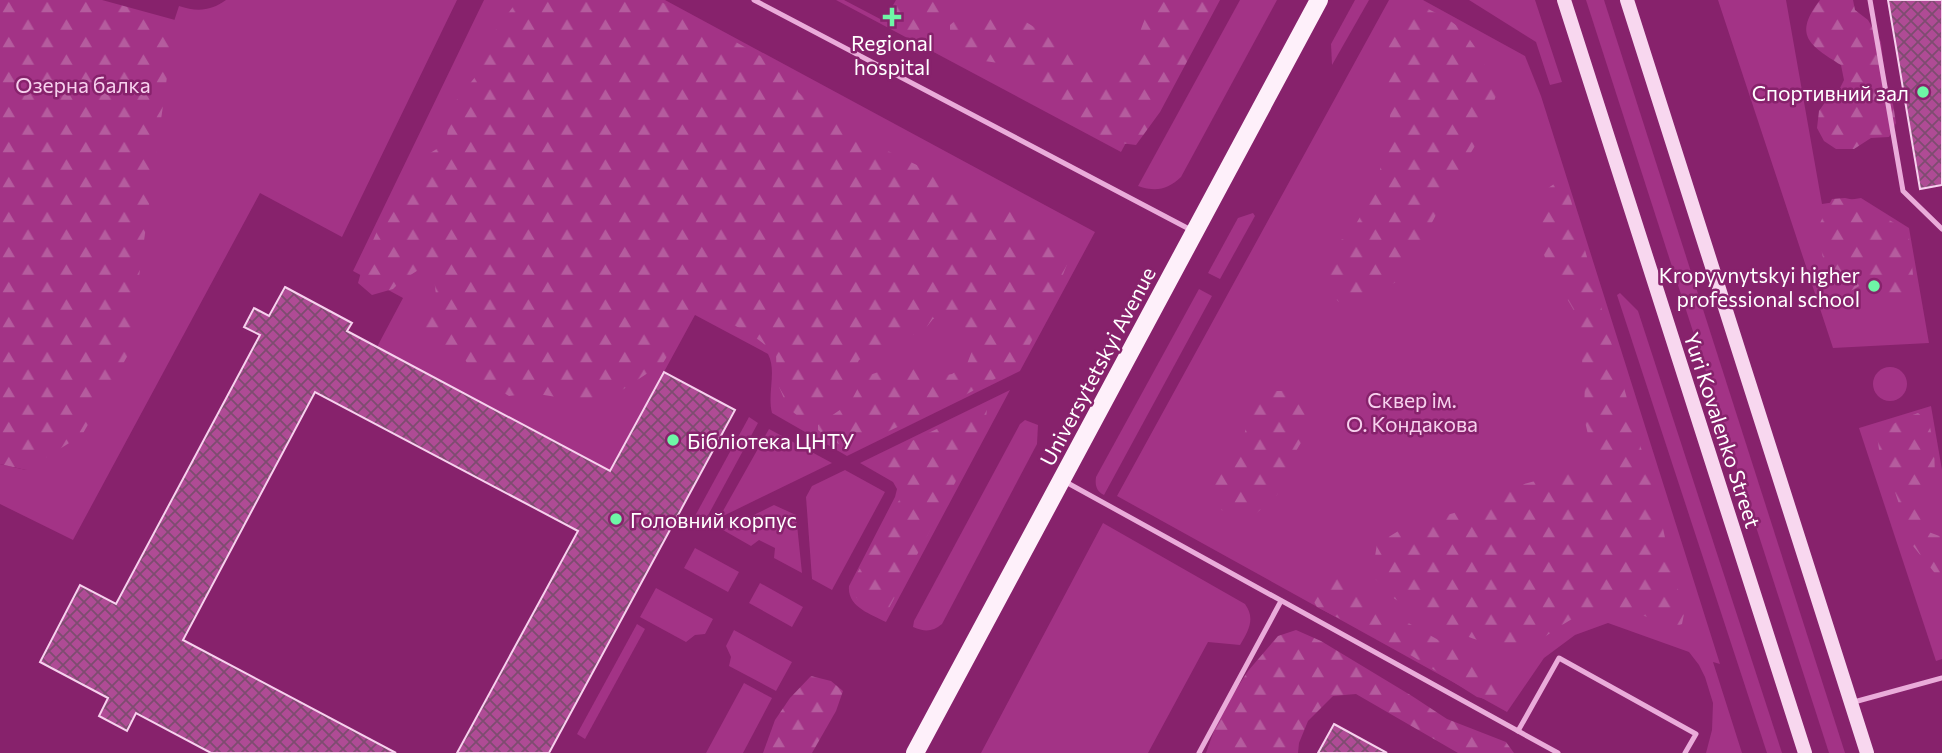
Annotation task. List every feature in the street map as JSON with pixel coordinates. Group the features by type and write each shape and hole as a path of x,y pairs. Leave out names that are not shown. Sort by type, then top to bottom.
{"main road":[{"name":"Universytetskyi Avenue","path":"915,753 1319,0"},
{"name":"Yuri Kovalenko Street","path":"1564,0 1805,753"},
{"name":"Yuri Kovalenko Street","path":"1627,0 1867,753"}],"lane":[{"path":"754,0 1194,232"},
{"path":"1870,0 1903,191 1942,229"},
{"path":"1062,480 1558,753"},
{"path":"1199,753 1281,601"},
{"path":"1518,731 1559,658 1696,734 1685,753"},
{"path":"1851,702 1942,678"}],"green space":[{"name":"Озерна балка","path":"0,0 102,0 175,20 128,355 82,435 26,470 0,464"},
{"path":"226,0 457,0 342,237 260,193 73,540 0,504 0,464 26,470 179,6 204,9"},
{"path":"484,0 665,0 1095,232 1020,371 847,456 772,413 772,368 768,354 695,315 610,471 377,347 403,298 353,271"},
{"path":"518,0 655,0 674,7 787,71 796,79 798,92 807,100 864,128 867,141 921,167 943,174 960,184 978,205 1015,209 1044,225 1072,252 1052,302 1028,348 1013,369 851,449 832,441 818,430 818,425 850,403 864,377 907,362 936,377 952,374 967,364 975,343 963,325 954,320 933,319 925,329 859,360 840,399 811,421 804,421 788,408 777,382 776,354 736,326 712,316 689,312 679,337 663,363 610,398 593,403 532,393 509,396 477,377 463,357 423,346 413,326 436,295 434,278 420,269 393,289 372,295 358,283 365,258 393,196 416,182 424,157 446,143 451,107 476,76 495,31"},
{"path":"836,0 844,0 884,21 896,0 1203,0 1121,152"},
{"path":"899,0 951,0 931,38 917,38 896,26 893,10"},
{"path":"1152,0 1220,0 1160,112 1136,145 1112,142 1093,133 1066,109 1045,100 1006,64 977,60 956,49 950,39 950,25 964,13 1026,22 1047,35 1052,42 1076,50 1093,68 1111,70 1135,58 1141,29"},
{"path":"1240,0 1277,0 1181,177 1161,189 1138,186"},
{"path":"1355,0 1369,0 1332,65 1331,44"},
{"name":"Сквер ім. О. Кондакова","path":"1389,0 1423,0 1525,56 1541,96 1720,664 1713,662 1742,753 1706,753 1712,730 1713,703 1705,677 1689,652 1608,623 1575,635 1544,658 1507,712 1117,496"},
{"path":"1469,0 1535,0 1562,82 1550,85 1536,42"},
{"path":"1586,0 1604,0 1845,753 1829,753"},
{"path":"1718,0 1786,0 1822,204 1861,198 1909,228 1929,343 1833,348"},
{"path":"1820,0 1853,0 1855,10 1868,20 1881,42 1885,79 1896,123 1889,137 1871,138 1854,149 1836,149 1824,141 1817,128 1819,111 1828,98 1838,92 1844,80 1841,65 1820,51 1808,38 1807,22"},
{"path":"1424,7 1449,20 1466,34 1484,62 1497,93 1482,134 1403,277 1381,292 1357,300 1339,302 1323,287 1323,263 1333,244 1349,236 1371,198 1386,151 1392,99 1383,70 1385,37 1402,12"},
{"path":"1554,184 1568,190 1660,515 1674,578 1685,609 1682,624 1673,628 1627,611 1589,611 1570,620 1523,652 1473,638 1425,617 1395,599 1372,575 1377,544 1405,527 1454,513 1517,486 1565,473 1596,470 1584,417 1585,378 1573,309 1548,266 1534,226 1541,193"},
{"path":"1832,199 1859,201 1899,226 1909,238 1914,284 1912,293 1899,294 1892,307 1881,306 1877,288 1866,282 1844,295 1830,280 1822,254 1820,223"},
{"path":"1253,213 1255,216 1220,279 1208,273 1238,218"},
{"path":"1199,289 1212,296 1104,495 1097,488 1096,477"},
{"path":"1620,293 1638,311 1782,753 1767,753 1617,295"},
{"path":"1890,367 1902,372 1907,384 1902,396 1890,401 1878,396 1873,384 1878,372"},
{"path":"1010,390 886,622 861,609 852,599 849,586 897,489 893,482 860,463"},
{"path":"1262,391 1288,391 1309,408 1305,436 1290,461 1277,495 1250,519 1234,517 1209,503 1209,479 1221,461 1242,442 1251,411"},
{"path":"1931,406 1942,470 1942,659 1936,661 1859,428"},
{"path":"981,408 987,409 985,426 889,608 880,613 867,607 857,599 852,590 856,575 901,497 902,486 873,461"},
{"path":"1918,413 1929,422 1934,447 1935,475 1922,499 1926,531 1942,537 1942,582 1913,546 1880,456 1877,436 1899,420"},
{"path":"749,417 758,423 705,521 695,516"},
{"path":"1025,420 1038,425 1037,444 942,624 928,630 913,627 1020,424"},
{"path":"769,429 832,463 719,518"},
{"path":"845,470 885,492 832,590 812,579 806,497 812,486"},
{"path":"774,505 796,515 802,573 774,558 775,548 759,540 751,546 723,530"},
{"path":"1103,523 1245,604 1250,615 1246,635 1240,645 1208,642 1148,753 981,753"},
{"path":"695,548 739,572 728,592 684,568"},
{"path":"1329,574 1499,677 1504,696 1497,702 1477,697 1412,656 1317,607 1308,592 1313,580"},
{"path":"760,583 803,607 792,627 749,603"},
{"path":"656,588 713,619 705,634 695,635 686,642 640,617"},
{"path":"637,624 645,629 585,739 577,734"},
{"path":"734,630 792,662 776,691 729,666 731,657 726,646"},
{"path":"1296,630 1321,641 1447,719 1506,742 1514,753 1458,753 1356,694 1333,696 1308,721 1298,753 1206,753 1220,714 1248,671 1278,636"},
{"path":"811,676 831,681 843,691 836,711 812,753 763,753 775,720 790,698"},
{"path":"744,683 772,698 743,753 706,753"}],"building":[{"name":"Спортивний зал","path":"1888,0 1942,0 1942,185 1920,189"},
{"name":"Головний корпус","path":"285,287 352,323 347,331 610,471 664,372 735,410 549,753 457,753 578,531 315,392 183,640 396,753 211,753 136,713 127,731 99,716 108,698 40,662 80,585 116,604 260,335 244,327 254,308 269,316"},
{"path":"1334,724 1387,753 1318,753"}],"place":[{"name":"Regional hospital","path":"892,17"},
{"name":"Спортивний зал","path":"1923,92"},
{"name":"Kropyvnytskyi higher professional school","path":"1874,286"},
{"name":"Бібліотека ЦНТУ","path":"673,440"},
{"name":"Головний корпус","path":"616,519"}]}
